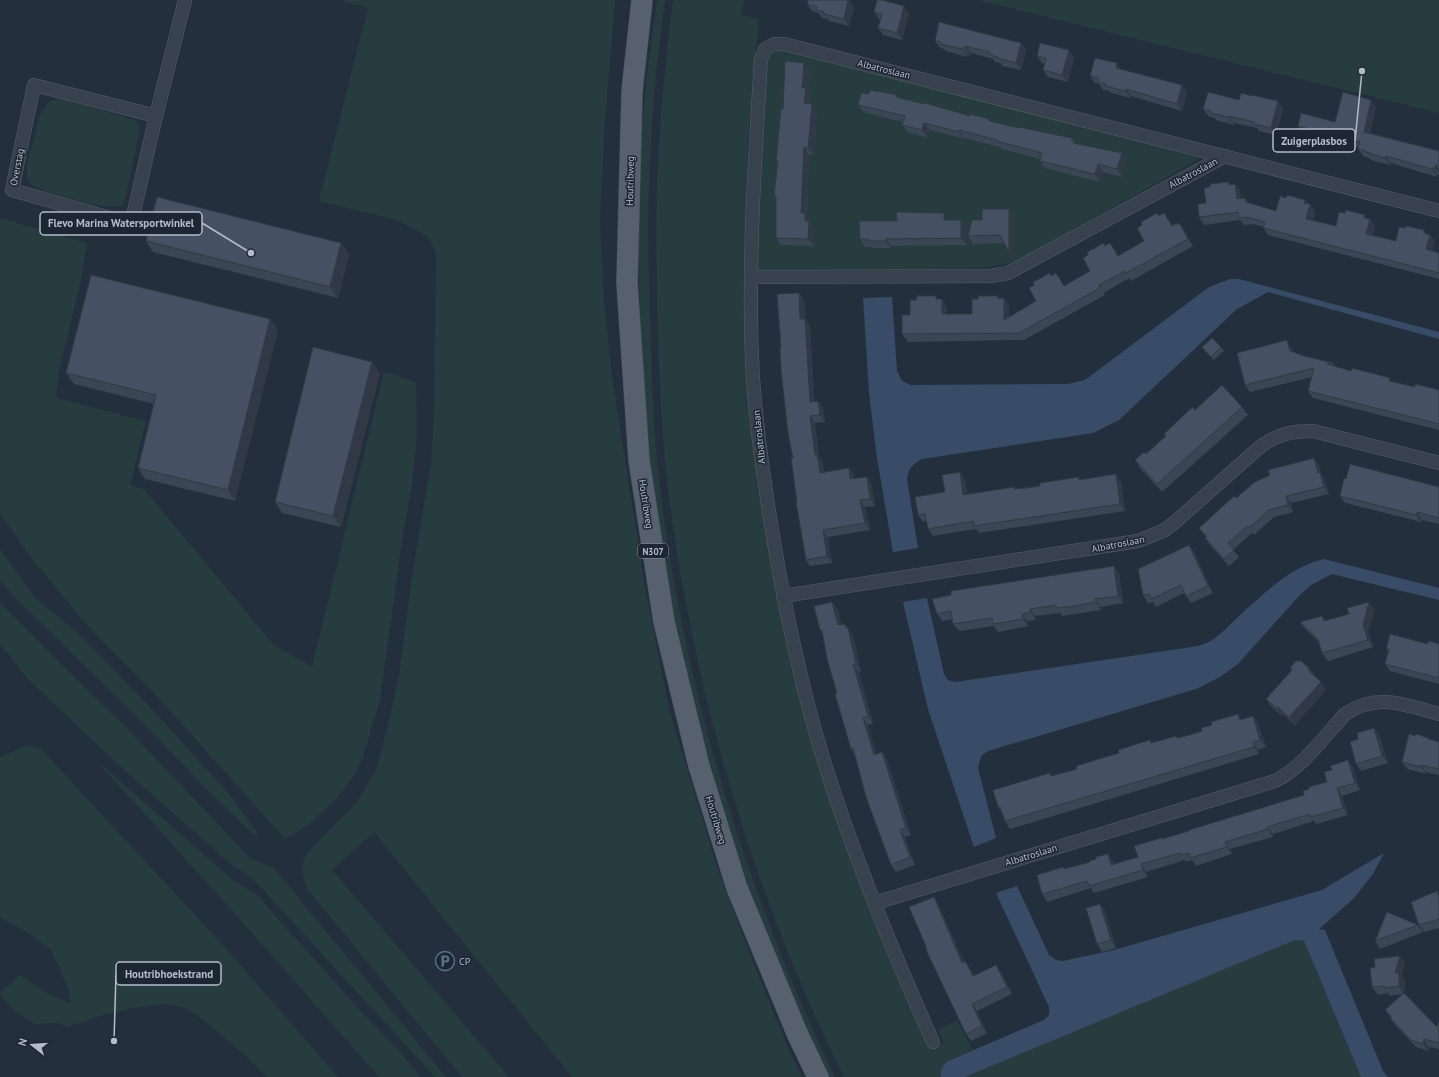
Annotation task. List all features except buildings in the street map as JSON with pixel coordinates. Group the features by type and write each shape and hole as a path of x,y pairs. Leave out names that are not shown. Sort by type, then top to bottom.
{"main road":[{"name":"Houtribweg","path":"642,0 632,91 627,283 638,460 664,622 699,766 737,888 797,1033 818,1077"}],"street":[{"name":"Overstag","path":"156,116 34,84 12,190 131,224 185,0"},
{"name":"Albatroslaan","path":"933,1042 901,971 847,833 823,757 803,685 783,596 760,448 752,360 752,208 761,59 765,49 774,44 784,44 1439,211"},
{"name":"Albatroslaan","path":"751,277 991,276 1008,273 1225,156"},
{"name":"Albatroslaan","path":"783,596 1138,541 1163,531 1174,523 1270,439 1296,431 1313,431 1439,463"},
{"name":"Albatroslaan","path":"874,903 1285,776 1297,767 1345,714 1355,707 1380,701 1393,702 1439,714"}],"green space":[{"path":"339,0 615,0 604,135 600,220 604,302 612,377 646,593 670,713 716,864 755,967 791,1055 802,1077 572,1077 374,832 332,870 509,1077 462,1077 308,890 302,870 303,861 309,851 357,802 376,770 389,722 399,676 411,584 431,464 434,409 436,252 427,236 397,220 319,201 368,8"},
{"path":"657,0 665,0 654,94 648,204 648,236 652,380 656,445 660,488 671,564 685,640 703,715 724,790 747,863 774,936 803,1007 835,1077 828,1077 777,963 742,866 723,808 698,720 676,631 664,572 647,432 641,333 638,246 638,203 641,140"},
{"path":"673,0 744,0 741,15 759,19 748,140 745,251 747,345 800,691 934,1047 944,1043 938,1030 957,1020 973,1050 951,1059 943,1066 941,1077 844,1077 811,1007 755,864 731,790 711,715 693,640 679,564 668,488 660,395 656,263 657,188 659,141 667,47"},
{"path":"977,0 1439,0 1439,113"},
{"path":"771,50 783,51 1201,158 1023,258 1008,264 981,268 758,271 758,216 761,134 768,53"},
{"path":"60,99 136,120 140,128 125,200 121,206 98,206 47,192 32,185 27,177 27,164 40,114 50,101"},
{"path":"0,218 87,243 81,280 59,372 56,398 146,421 130,485 144,489 274,645 312,667 384,372 416,383 417,435 412,485 403,534 380,699 362,760 353,777 338,797 311,823 285,839 156,695 85,623 29,555 0,513"},
{"path":"0,549 35,598 77,632 149,706 231,796 259,835 253,834 208,791 142,722 13,596 0,580"},
{"path":"0,602 127,728 250,858 274,868 446,1077 435,1077 254,880 232,865 125,771 27,678 0,644"},
{"path":"28,745 41,749 222,944 338,1077 267,1077 245,1055 201,1018 186,1008 165,1004 133,1008 99,1016 68,1027 59,1023 35,1024 14,1010 0,995 0,993 20,975 48,994 70,1003 69,990 51,950 30,934 0,917 0,757"},
{"path":"96,760 233,880 256,894 357,1007 401,1053 421,1077 379,1077 246,926"},
{"path":"1295,940 1304,941 1361,1077 965,1077"}],"water":[{"path":"1230,279 1239,279 1439,332 1439,339 1268,292 1237,309 1119,420 1093,433 922,459 916,463 910,469 907,479 918,548 893,552 877,458 869,393 863,298 892,297 897,371 902,381 911,385 1068,384 1085,380 1209,287"},
{"path":"1324,559 1439,588 1439,600 1332,574 1311,585 1299,596 1238,664 1220,677 1196,689 988,751 981,756 978,768 996,838 974,847 928,709 903,602 927,598 944,674 948,680 955,682 1204,644 1220,634 1278,582 1299,568"},
{"path":"1384,853 1373,874 1354,898 1319,929 1325,930 1383,1071 1388,1077 1361,1077 1304,941 1295,940 965,1077 941,1077 942,1068 948,1061 1044,1020 1049,1015 1049,1007 996,893 1017,886 1049,955 1056,960 1063,961 1114,950 1322,890"}],"place":[{"name":"Zuigerplasbos","path":"1362,71"},
{"name":"Flevo Marina Watersportwinkel","path":"251,253"},
{"name":"CP","path":"445,961"},
{"name":"Houtribhoekstrand","path":"114,1041"}]}
